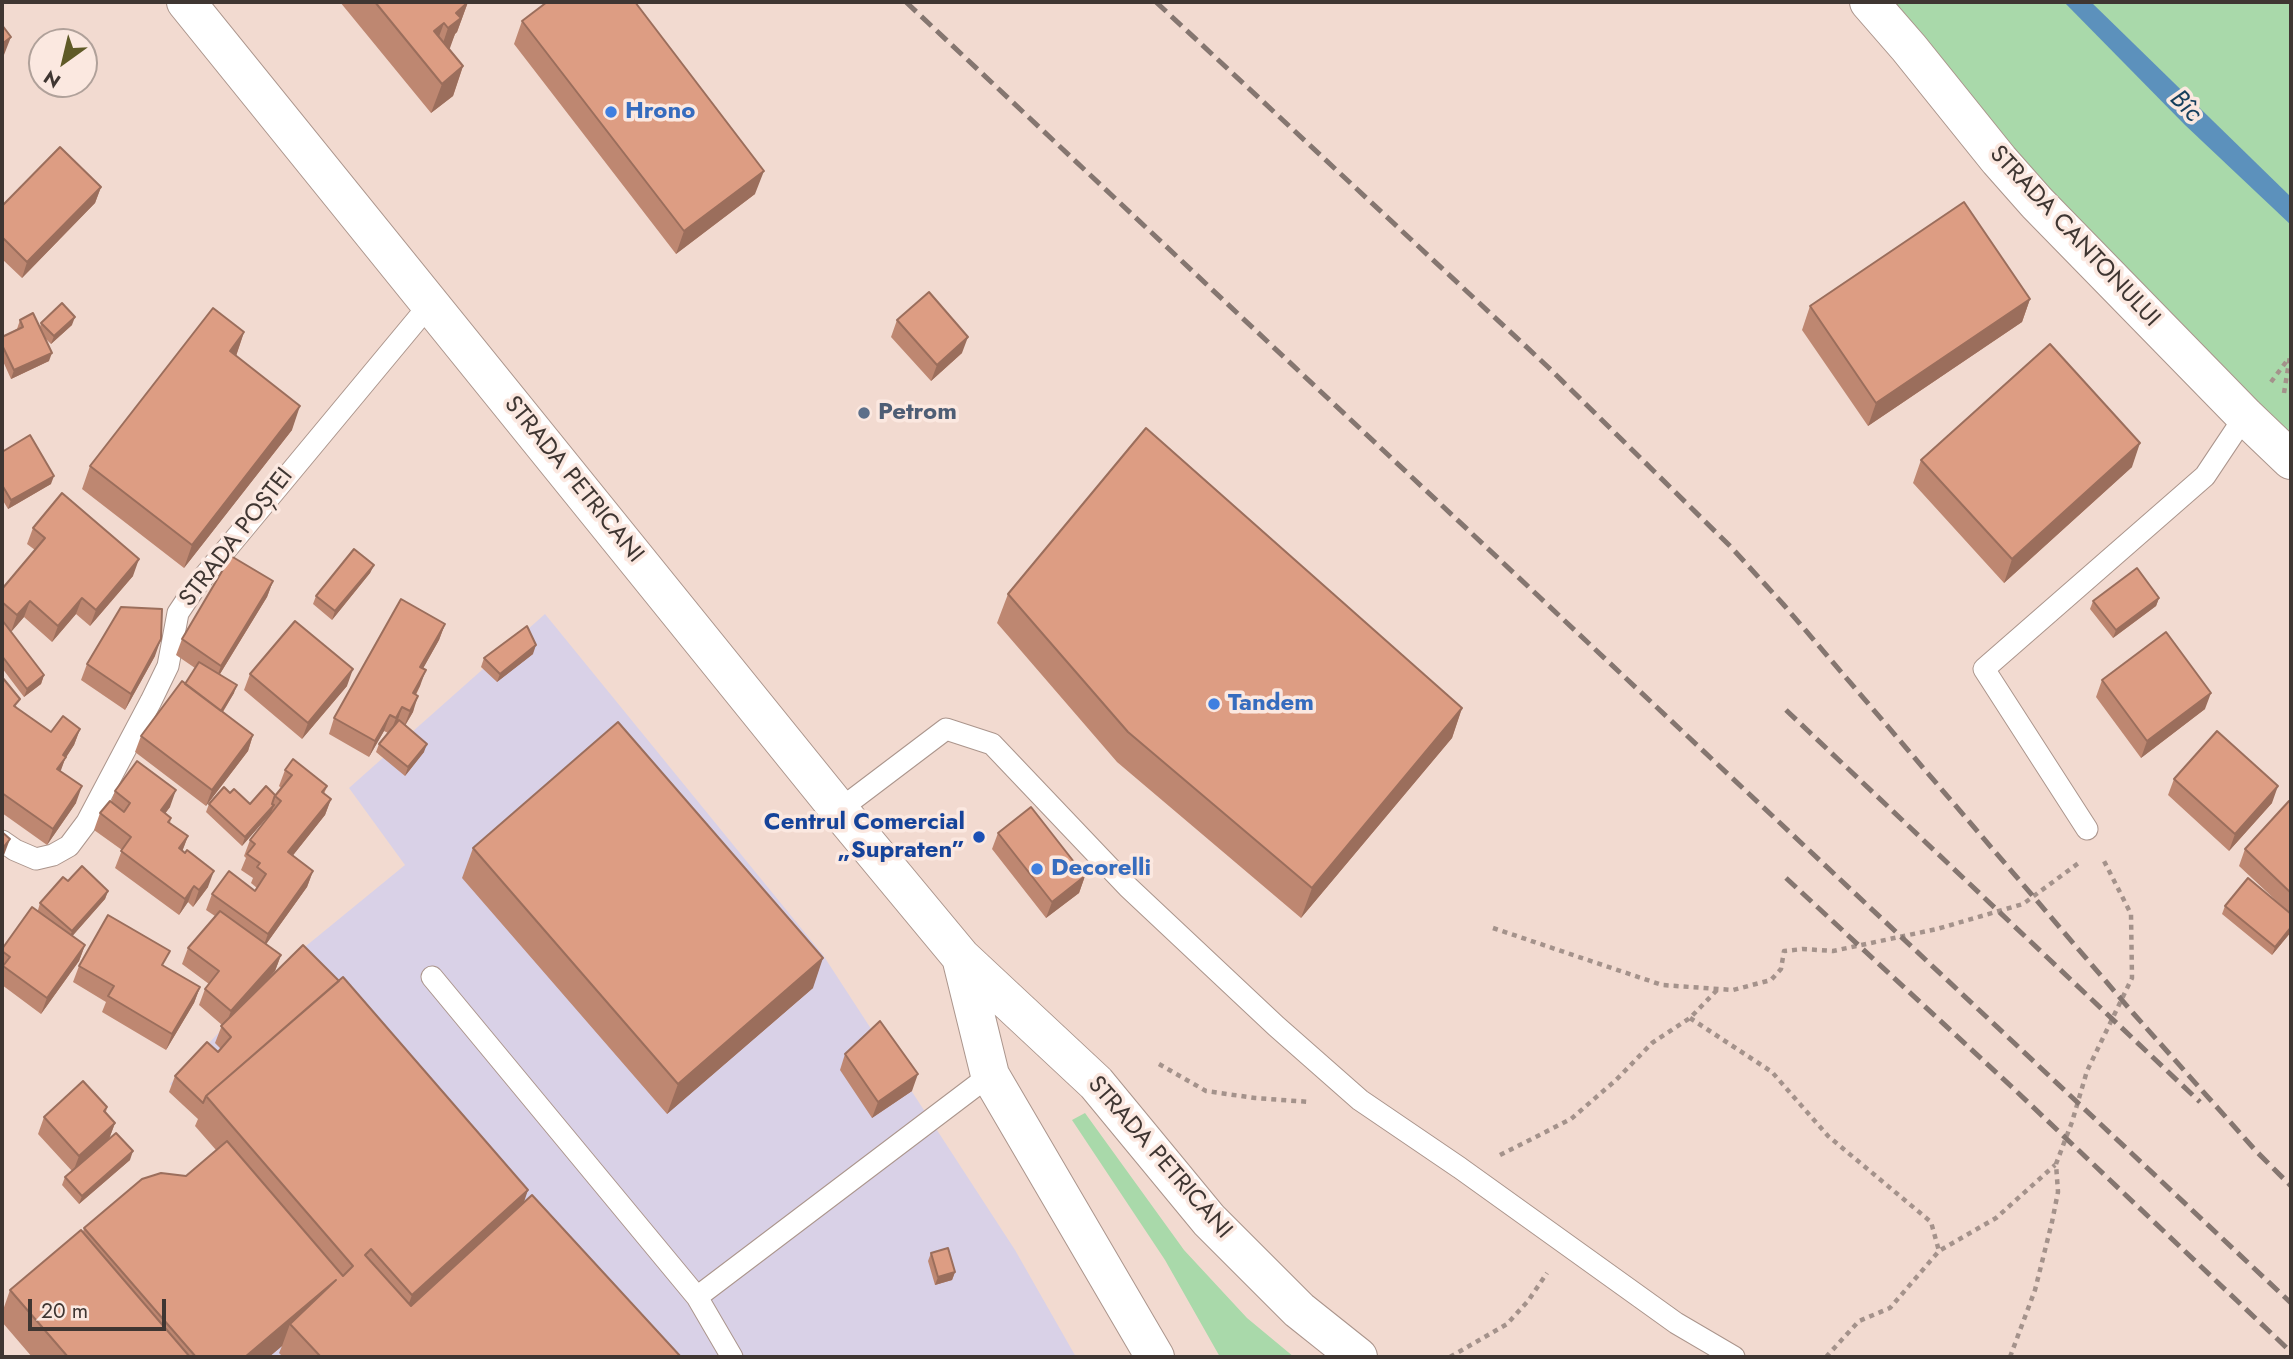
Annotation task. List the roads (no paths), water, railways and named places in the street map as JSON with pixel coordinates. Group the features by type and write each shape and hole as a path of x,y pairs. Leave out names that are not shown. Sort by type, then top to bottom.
{"main road":[{"name":"STRADA PETRICANI","path":"186,2 839,810 961,957 1096,1083 1209,1220 1299,1310 1358,1357"},
{"name":"STRADA CANTONULUI","path":"1868,2 2037,204 2291,460"},
{"name":"STRADA PETRICANI","path":"961,957 990,1075 1155,1357"}],"lane":[{"name":"STRADA POȘTEI","path":"2,841 36,859 53,855 69,846 102,794 168,666 178,613 196,586 430,304"},
{"path":"2087,829 1984,669 2205,476 2245,416"},
{"path":"839,810 946,729 992,744 1128,887 1276,1026 1360,1100 1676,1323 1734,1357"},
{"path":"432,977 696,1297 732,1357"},
{"path":"696,1297 990,1075"}],"water":[{"name":"Bîc","path":"2064,2 2091,2 2291,197 2291,225 2185,125"}],"railway":[{"path":"906,2 2291,1303"},
{"path":"1156,2 1548,367 1731,547 1783,604 2133,1013 2256,1151 2291,1186"},
{"path":"1786,710 2200,1102"},
{"path":"1786,878 2013,1088 2291,1352"}],"place":[{"name":"Hrono","path":"611,112"},
{"name":"Petrom","path":"864,413"},
{"name":"Tandem","path":"1214,704"},
{"name":"Centrul Comercial „Supraten”","path":"979,837"},
{"name":"Decorelli","path":"1037,869"}]}
